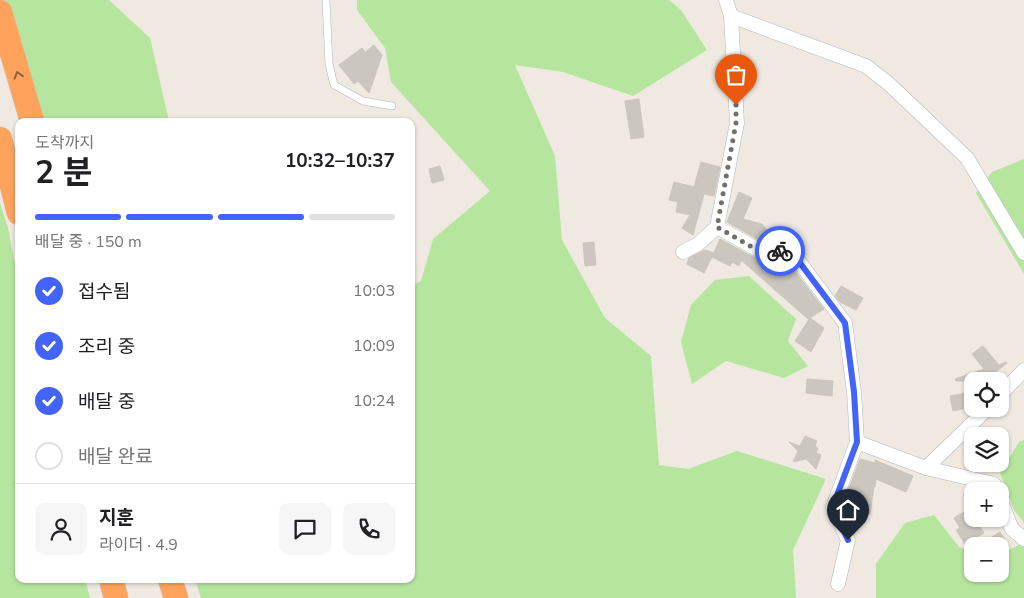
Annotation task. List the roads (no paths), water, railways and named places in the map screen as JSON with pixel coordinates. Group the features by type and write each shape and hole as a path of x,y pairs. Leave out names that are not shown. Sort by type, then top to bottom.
{"highway":[{"path":"0,12 31,118"},
{"path":"0,139 15,197"},
{"path":"112,583 116,598"},
{"path":"171,583 176,598"}],"street":[{"path":"682,252 698,244 717,227 736,123 731,16 726,0"},
{"path":"731,16 866,66 889,84 967,158 1024,253"},
{"path":"717,227 757,250 791,251 845,323 854,392 857,442 833,506 848,540 838,584"},
{"path":"1009,386 1024,370"},
{"path":"926,468 979,417"},
{"path":"857,442 926,468 986,482"},
{"path":"1009,522 1012,529 1024,539"}],"lane":[{"path":"326,0 328,64 334,85 363,101 392,106"}]}
